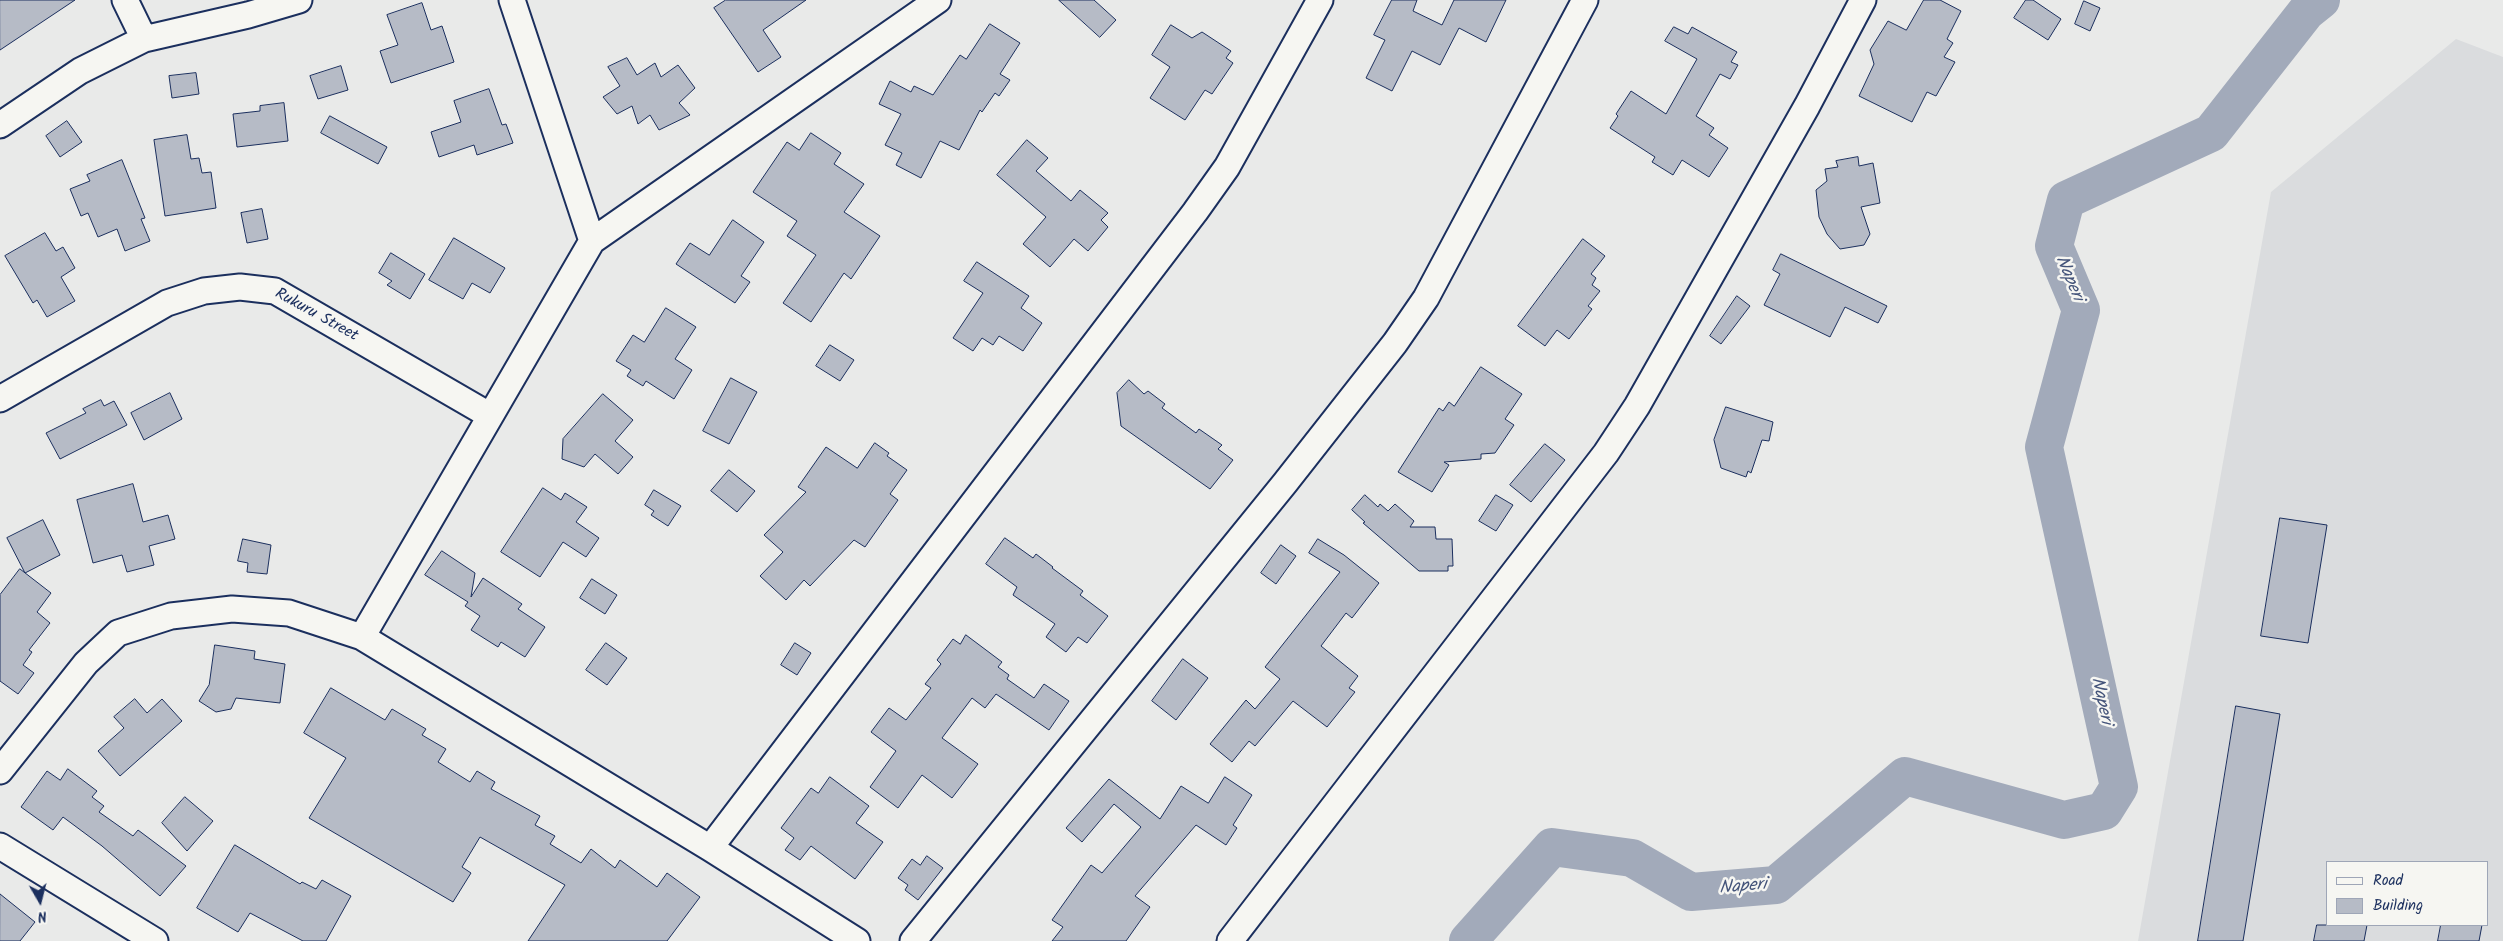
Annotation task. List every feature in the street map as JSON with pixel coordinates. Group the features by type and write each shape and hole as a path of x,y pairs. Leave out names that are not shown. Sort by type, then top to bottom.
{"street":[{"path":"125,0 144,39"},
{"path":"0,125 80,71 144,39 248,15 298,0"},
{"path":"512,0 592,240"},
{"path":"362,637 592,240 938,0"},
{"path":"710,848 1195,212 1227,167 1320,0"},
{"path":"913,941 1279,490 1395,343 1430,290 1585,0"},
{"path":"1230,941 1616,437 1637,406 1792,132 1863,0"},
{"name":"Rukuru Street","path":"0,399 168,303 204,291 240,287 275,291 489,416"},
{"path":"0,771 86,662 118,634 171,616 232,609 288,614 362,637 710,848 857,941"},
{"path":"0,846 155,941"}],"shaded area":[{"path":"2456,39 2503,57 2503,941 2138,941 2271,192"}],"building":[{"path":"0,0 75,0 0,50"},
{"path":"726,0 806,0 763,30 781,57 758,72 714,8"},
{"path":"1059,0 1094,0 1116,20 1100,37"},
{"path":"1392,0 1417,0 1413,11 1442,25 1454,0 1506,0 1486,42 1459,28 1440,65 1412,51 1392,91 1366,78 1385,40 1374,35"},
{"path":"1924,0 1940,0 1961,11 1947,39 1953,43 1944,57 1955,62 1936,96 1927,92 1912,122 1859,96 1874,64 1870,50 1888,21 1906,30"},
{"path":"2026,0 2033,0 2061,19 2048,40 2014,18"},
{"path":"2084,1 2100,8 2090,31 2075,24"},
{"path":"422,3 431,30 442,26 454,62 391,83 380,51 398,45 387,15"},
{"path":"990,24 1020,43 1000,74 1010,80 999,96 995,93 982,112 980,110 959,150 940,141 921,178 896,165 902,153 885,145 901,114 879,104 890,81 911,92 914,86 933,95 960,55 966,59"},
{"path":"1171,25 1192,38 1202,32 1231,51 1226,58 1233,63 1212,94 1205,90 1185,120 1150,98 1170,67 1152,55"},
{"path":"1674,27 1688,34 1692,27 1737,52 1731,62 1738,65 1730,79 1720,74 1696,116 1714,128 1709,135 1728,148 1709,177 1682,160 1673,175 1652,162 1655,157 1610,128 1618,116 1616,114 1631,91 1666,114 1697,59 1665,41"},
{"path":"627,58 637,75 655,63 661,77 678,65 695,88 679,103 690,115 659,130 650,115 638,124 632,106 617,114 603,97 620,86 608,67"},
{"path":"341,66 348,90 318,99 310,76"},
{"path":"196,73 199,94 172,98 169,76"},
{"path":"489,89 502,125 506,124 513,143 477,155 474,145 439,157 431,132 461,122 454,101"},
{"path":"284,103 288,141 237,147 233,114 260,111 260,106"},
{"path":"330,116 387,147 378,164 321,133"},
{"path":"67,121 82,142 60,157 46,136"},
{"path":"811,133 841,153 834,164 864,184 844,212 880,236 851,279 844,273 811,322 783,303 816,255 787,236 797,221 753,192 787,142 799,150"},
{"path":"187,135 191,159 199,158 202,173 211,172 216,208 165,216 154,140"},
{"path":"1027,140 1048,158 1036,171 1071,201 1080,190 1108,213 1101,220 1108,227 1088,251 1074,239 1050,267 1023,244 1046,217 997,175"},
{"path":"1858,157 1859,166 1873,163 1880,203 1861,207 1870,234 1864,245 1840,249 1827,234 1819,217 1816,190 1827,181 1825,169 1838,167 1836,161"},
{"path":"122,160 145,218 141,219 150,241 125,251 117,229 98,237 88,213 81,216 70,189 90,181 87,175"},
{"path":"262,209 268,239 247,243 241,213"},
{"path":"733,220 764,242 741,276 750,282 735,303 676,264 690,243 709,255"},
{"path":"45,233 56,251 63,247 75,268 61,277 75,301 47,317 37,300 33,303 5,256"},
{"path":"454,238 505,268 490,293 472,283 463,299 429,280"},
{"path":"1583,239 1605,256 1591,274 1596,278 1592,285 1600,291 1588,306 1592,309 1569,339 1557,330 1545,346 1518,326"},
{"path":"391,253 425,274 410,299 387,285 392,281 379,273"},
{"path":"1781,254 1887,306 1878,323 1845,307 1830,337 1764,305 1780,274 1773,270"},
{"path":"977,262 1029,296 1021,308 1042,323 1023,351 999,336 993,345 982,338 973,351 953,338 983,293 964,281"},
{"path":"1737,296 1750,306 1721,344 1710,336"},
{"path":"666,308 696,327 675,359 692,370 674,399 646,381 643,386 627,376 631,370 616,361 633,335 644,342"},
{"path":"830,345 854,360 840,381 816,366"},
{"path":"1481,367 1522,394 1505,419 1514,425 1495,453 1481,454 1481,459 1444,462 1449,465 1432,492 1398,472 1439,408 1443,411 1449,402 1454,406"},
{"path":"731,378 757,392 729,444 703,431"},
{"path":"1129,380 1144,394 1148,391 1165,404 1162,408 1196,433 1199,429 1222,445 1218,449 1233,460 1210,489 1121,426 1117,393"},
{"path":"170,393 182,419 144,440 131,413"},
{"path":"603,394 633,420 615,441 633,457 618,474 595,454 584,467 562,459 563,439"},
{"path":"101,400 104,406 114,401 127,425 60,459 46,433 86,413 83,409"},
{"path":"1726,407 1773,422 1769,441 1762,440 1751,473 1748,471 1746,477 1721,468 1714,440"},
{"path":"875,443 889,453 887,456 907,470 890,494 898,500 865,547 854,540 810,586 804,580 786,600 760,576 783,552 764,535 806,492 798,487 826,447 857,468"},
{"path":"1545,444 1565,460 1531,502 1510,485"},
{"path":"729,470 755,491 737,512 711,491"},
{"path":"133,484 143,522 168,515 175,539 149,546 154,565 127,572 122,555 93,563 77,500"},
{"path":"543,488 561,500 565,493 587,507 576,522 599,538 586,557 563,542 540,577 501,552"},
{"path":"654,490 681,506 668,526 651,515 654,511 645,505"},
{"path":"1365,495 1378,507 1380,504 1388,511 1395,504 1414,521 1410,527 1435,527 1436,539 1452,539 1453,566 1448,566 1448,571 1419,571 1363,523 1365,522 1352,510"},
{"path":"1496,495 1513,505 1496,531 1479,521"},
{"path":"2280,518 2327,525 2308,643 2261,636"},
{"path":"43,520 60,555 25,573 7,538"},
{"path":"1005,538 1033,558 1036,554 1083,591 1080,595 1108,616 1087,643 1078,637 1066,652 1046,637 1055,624 1013,595 1017,587 986,564"},
{"path":"243,539 271,545 267,574 247,572 248,563 238,561"},
{"path":"1318,539 1344,555 1379,583 1352,618 1346,613 1321,646 1358,676 1349,688 1355,692 1327,727 1293,701 1255,746 1249,741 1232,762 1210,744 1246,700 1255,709 1280,679 1265,667 1340,572 1309,553"},
{"path":"1281,545 1296,556 1276,584 1261,573"},
{"path":"442,551 475,573 471,597 483,578 522,604 518,609 545,627 525,657 501,642 498,647 471,630 480,616 465,606 468,602 425,575"},
{"path":"20,569 51,593 37,612 50,623 29,650 32,652 23,665 34,673 18,694 0,681 0,595"},
{"path":"592,579 617,595 605,614 580,598"},
{"path":"966,635 1002,662 998,667 1009,675 1007,679 1034,698 1044,684 1069,701 1049,730 996,694 985,708 972,698 942,738 978,764 952,798 922,775 898,808 870,787 896,751 871,732 889,708 906,720 931,688 925,684 941,664 937,660 953,639 960,644"},
{"path":"606,643 627,658 607,685 586,670"},
{"path":"795,643 811,653 797,675 781,665"},
{"path":"215,645 255,651 254,659 285,664 280,703 236,698 231,709 216,712 199,701 209,685"},
{"path":"1183,659 1208,678 1176,720 1152,701"},
{"path":"331,688 385,720 392,709 426,729 422,735 446,749 438,762 470,782 477,771 495,782 491,789 540,816 535,825 555,836 550,844 581,863 591,849 615,868 620,860 657,887 667,873 700,897 667,941 528,941 565,885 480,837 462,867 471,873 453,902 309,818 346,758 304,733"},
{"path":"135,699 147,713 162,699 182,721 120,776 98,751 124,728 114,717"},
{"path":"2236,706 2280,714 2243,941 2198,941"},
{"path":"68,769 97,791 92,797 104,806 99,812 133,836 138,830 186,866 160,896 102,846 63,817 53,830 21,807 47,771 60,780"},
{"path":"830,777 869,806 856,823 883,842 855,879 811,846 800,860 785,850 794,838 781,828 811,788 818,793"},
{"path":"1225,777 1252,795 1233,825 1237,828 1226,845 1196,825 1135,896 1150,907 1126,941 1052,941 1063,927 1052,920 1091,865 1102,873 1141,827 1114,804 1082,842 1066,828 1109,779 1160,819 1181,786 1208,803"},
{"path":"185,797 213,821 187,851 162,823"},
{"path":"235,845 300,884 302,882 316,889 322,880 351,896 326,941 303,941 250,913 238,932 197,908"},
{"path":"927,856 943,868 918,900 905,890 908,885 898,878 912,859 920,865"},
{"path":"0,894 35,922 20,941 0,941"},
{"path":"2317,925 2367,926 2364,941 2314,941"},
{"path":"2441,926 2482,926 2479,941 2438,941"}],"waterway":[{"name":"Naperi","path":"1468,941 1552,847 1632,858 1691,892 1776,885 1905,776 2064,820 2104,811 2119,787 2044,447 2081,310 2054,246 2066,200 2211,133 2306,12 2321,0"}]}
